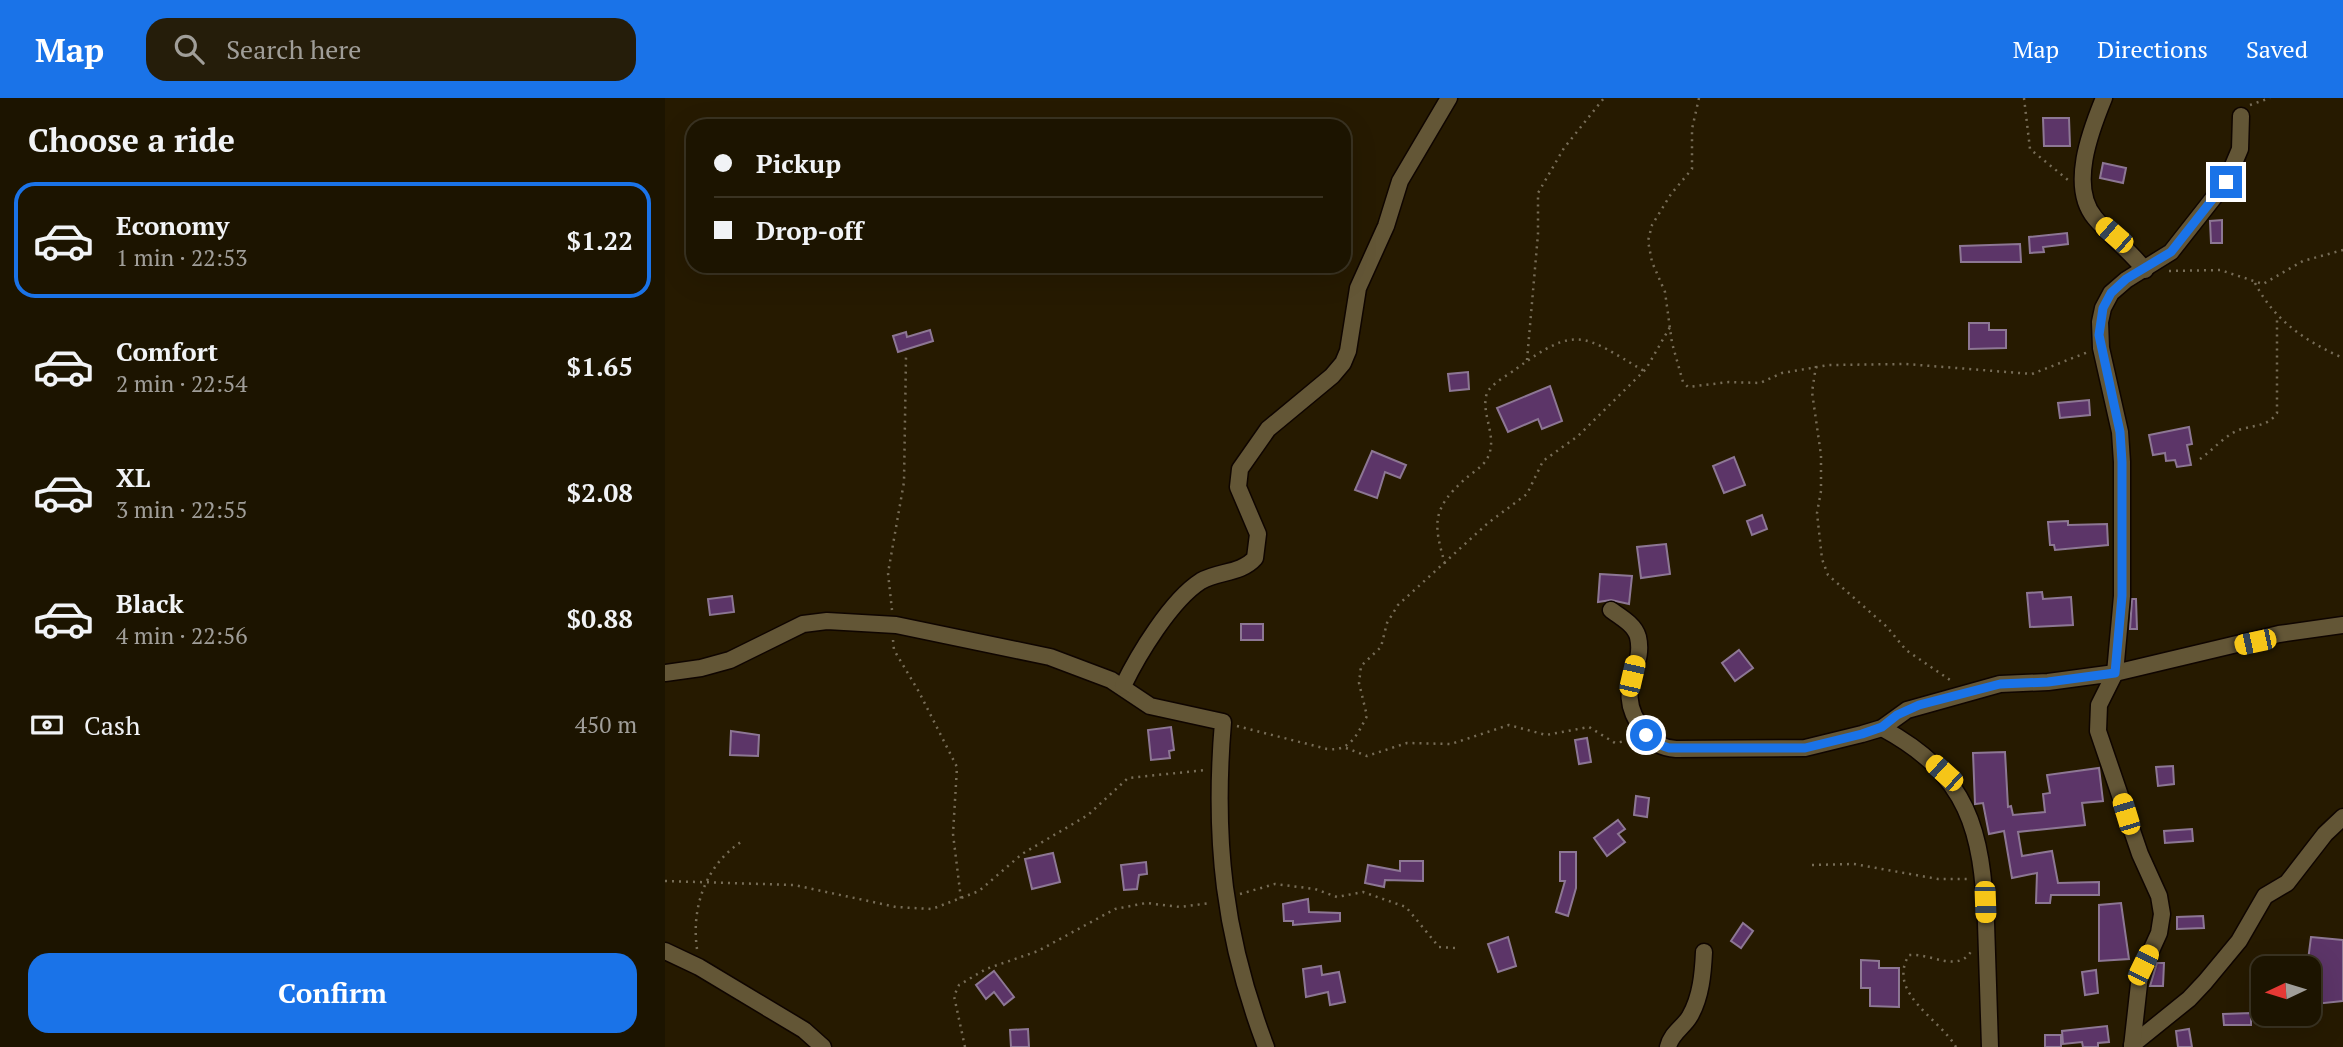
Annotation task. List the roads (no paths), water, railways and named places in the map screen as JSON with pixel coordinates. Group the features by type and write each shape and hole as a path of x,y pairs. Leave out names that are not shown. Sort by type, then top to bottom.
{"street":[{"path":"1123,686 1134,665 1187,592 1200,582 1245,566 1255,558 1258,534 1238,486 1240,469 1268,429 1332,376 1343,363 1348,351 1358,288 1386,226 1401,181 1448,98"},
{"path":"2104,98 2087,154 2083,190 2086,205 2145,270"},
{"path":"2132,1046 2140,975 2159,933 2162,914 2159,896 2140,854 2100,740 2099,705 2115,673 2122,596 2122,462 2120,432 2101,348 2100,322 2106,300 2126,279 2171,252 2226,182 2241,149 2241,116"},
{"path":"1611,610 1637,635 1638,648 1629,694 1632,710 1646,735 1657,744 1669,748 1794,749 1882,727 1907,710 2010,681 2048,682 2115,673 2255,642 2279,634 2343,625"},
{"path":"665,673 701,668 730,660 803,624 827,621 896,625 1050,657 1123,686 1150,706 1223,722 1219,815 1226,900 1239,968 1266,1047"},
{"path":"1882,727 1914,747 1953,784 1973,822 1984,879 1990,1047"},
{"path":"2132,1046 2189,999 2205,982 2239,941 2265,896 2287,883 2325,834 2343,817"},
{"path":"665,951 699,967 804,1030 823,1047"},
{"path":"1668,1047 1674,1034 1690,1017 1698,998 1704,952"}]}
